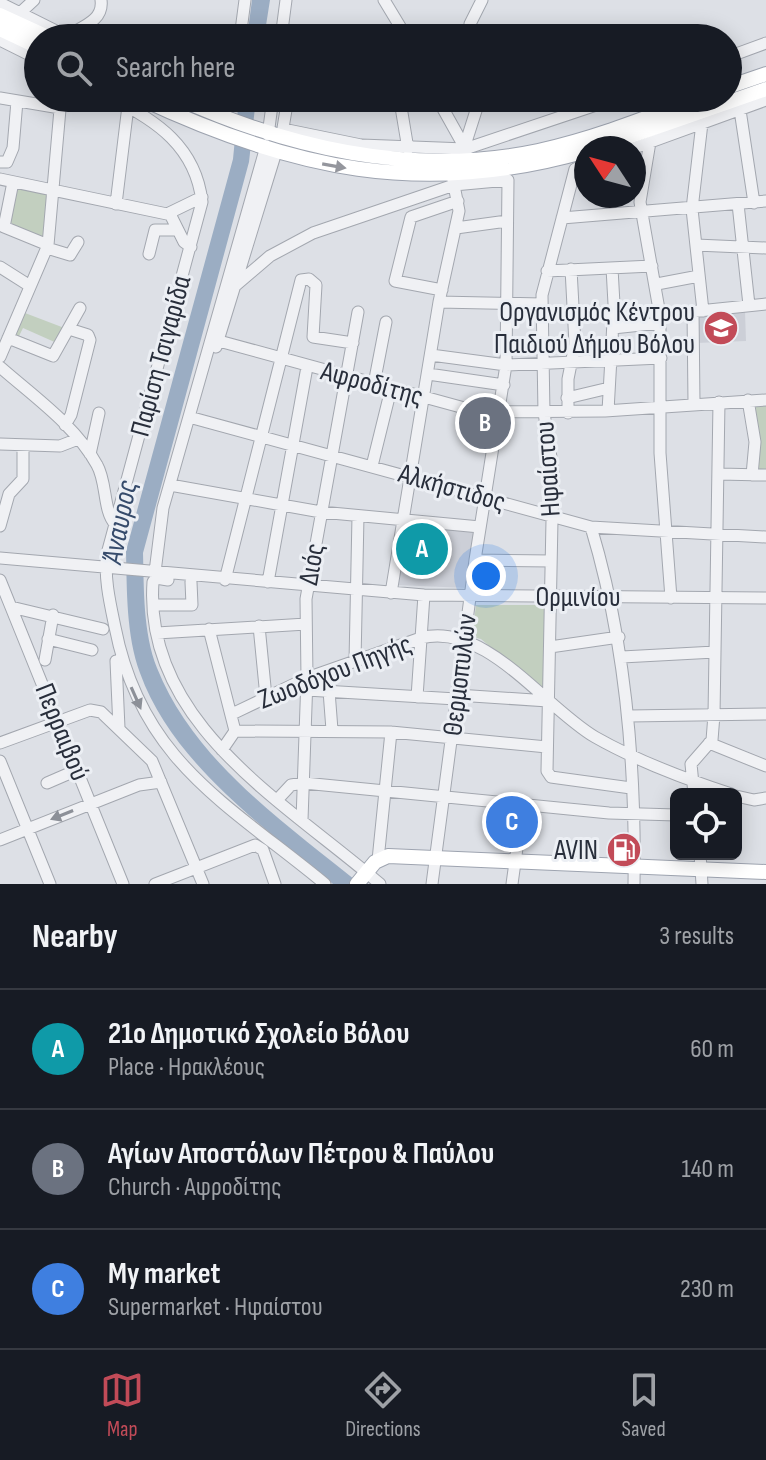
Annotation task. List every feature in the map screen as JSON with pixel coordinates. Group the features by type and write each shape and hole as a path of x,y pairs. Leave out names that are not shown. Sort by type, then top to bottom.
{"main road":[{"path":"13,10 32,24"},
{"path":"0,29 24,40"},
{"path":"742,82 766,74"},
{"path":"742,97 766,89"},
{"path":"161,112 226,136 366,156 514,156 580,140 659,112"},
{"path":"209,112 271,141 366,171 452,180 574,154"},
{"path":"631,136 700,112"},
{"path":"362,877 378,860 388,856 634,867 702,877 766,872"}],"street":[{"path":"13,10 34,0"},
{"path":"88,24 101,11 101,0"},
{"path":"242,24 245,0"},
{"path":"283,24 286,0"},
{"path":"384,0 399,24"},
{"path":"470,24 482,0"},
{"path":"0,3 42,24"},
{"path":"0,40 24,52"},
{"path":"742,52 766,43"},
{"path":"0,98 24,101"},
{"path":"742,109 766,100"},
{"path":"0,162 10,159 17,101"},
{"path":"0,357 48,246 60,112"},
{"path":"116,204 132,112"},
{"path":"0,179 170,214 202,197 169,132 146,112"},
{"path":"205,360 219,341 245,258 271,141 272,112"},
{"path":"153,572 158,533 205,360 282,112"},
{"path":"402,112 408,149"},
{"path":"444,112 466,154"},
{"path":"466,154 476,112"},
{"path":"271,141 345,143 466,154 579,112"},
{"path":"646,144 734,112"},
{"path":"562,218 760,202 740,112"},
{"path":"694,403 699,276 692,209 702,123"},
{"path":"650,142 641,187 641,214 657,284 660,319 658,405 671,598"},
{"path":"236,285 258,266 313,233 452,180 458,201 456,228 440,296 391,593"},
{"name":"Θερμοπυλών","path":"432,884 475,560 506,365 508,180 452,180"},
{"path":"13,182 4,227 70,255 78,242"},
{"name":"Ηφαίστου","path":"574,184 547,271 542,304 544,413 553,470 547,774 631,788"},
{"name":"Παρίση Τσιγαρίδα","path":"202,197 199,220 115,524 109,568 114,621 128,679 144,715 165,746 200,784 325,884"},
{"path":"458,201 411,217 395,281 440,296 506,304 542,304"},
{"path":"738,204 749,305"},
{"path":"170,214 177,230 191,247"},
{"path":"456,228 507,221"},
{"path":"149,254 155,230 177,230"},
{"path":"696,245 766,248"},
{"path":"245,258 258,266"},
{"path":"547,271 652,266"},
{"path":"0,267 30,286"},
{"path":"608,411 613,357 612,268"},
{"path":"568,413 567,398 575,344 571,269"},
{"path":"657,284 699,276"},
{"path":"225,580 298,285 308,279 316,288 313,337 353,343"},
{"path":"613,328 698,311 766,304"},
{"path":"8,338 53,356 80,308"},
{"name":"Διός","path":"302,820 308,586 358,312"},
{"path":"571,314 614,312"},
{"path":"374,384 386,322"},
{"path":"65,425 71,415 90,337 69,329"},
{"name":"Αφροδίτης","path":"219,341 479,412 568,413 766,400"},
{"path":"431,355 506,365 613,357 661,358"},
{"path":"0,367 65,425 90,454 108,495 110,518 115,524"},
{"path":"268,582 307,367"},
{"path":"428,374 504,385"},
{"path":"567,398 609,388"},
{"path":"372,466 391,389"},
{"path":"748,400 755,442 752,475"},
{"path":"694,788 692,761 709,743 714,715 719,402"},
{"path":"90,454 99,413"},
{"name":"Αλκήστιδος","path":"189,417 591,527 766,537"},
{"path":"0,444 60,446 78,439"},
{"path":"0,526 9,494 23,479 23,446"},
{"path":"719,474 766,475"},
{"path":"170,485 321,512 480,527"},
{"path":"108,495 117,500 123,495"},
{"path":"355,661 358,516"},
{"path":"591,527 611,597 622,657 629,716 634,884"},
{"name":"Ορμινίου","path":"0,558 424,595 766,598"},
{"path":"475,560 551,561"},
{"path":"242,581 231,585 154,579 153,605 157,633 179,695 222,750 362,877 380,884"},
{"name":"Περραιβού","path":"0,580 123,884"},
{"path":"153,605 192,605 191,582"},
{"path":"417,697 424,595"},
{"path":"11,607 103,629"},
{"path":"45,660 53,615"},
{"path":"114,621 119,728"},
{"path":"157,633 306,624"},
{"path":"259,626 266,697"},
{"path":"209,629 235,731 222,750"},
{"name":"Ζωοδόχου Πηγής","path":"232,714 355,661 437,635 479,645 593,736 694,788"},
{"path":"550,647 619,637"},
{"path":"48,639 92,650"},
{"path":"622,657 715,652"},
{"path":"307,684 329,691 549,701"},
{"path":"329,691 332,730"},
{"path":"0,743 92,710 101,712 146,753 203,884"},
{"path":"629,716 766,714"},
{"path":"235,731 391,732 547,747"},
{"path":"378,860 391,732"},
{"path":"709,743 766,766"},
{"path":"0,761 50,884"},
{"path":"47,783 77,770"},
{"path":"0,840 146,782 161,782"},
{"path":"277,800 291,785 304,783 523,805 670,815"},
{"name":"Ζωοδόχου Πηγής","path":"742,796 766,798"},
{"path":"512,884 523,805"},
{"path":"155,884 255,845 263,850 275,884"}],"shaded area":[{"name":"Οργανισμός Κέντρου Παιδιού Δήμου Βόλου","path":"745,311 746,341 696,343 696,315"},
{"path":"405,523 477,528 467,588 395,585"}],"green space":[{"path":"14,187 50,194 46,239 12,228 12,223 7,222"},
{"path":"25,313 67,329 59,344 23,328 18,338 13,335"},
{"path":"753,405 766,405 766,472 756,472"},
{"path":"476,605 546,605 545,688 538,687 481,639 472,637"}],"water":[{"path":"252,0 270,0 266,24 249,24"},
{"path":"238,112 254,112 249,162 143,553 147,626 157,668 173,701 194,732 244,788 360,884 333,884 249,815 196,764 155,705 140,673 132,643 126,551 233,159"}],"place":[{"name":"Οργανισμός Κέντρου Παιδιού Δήμου Βόλου","path":"721,328"},
{"name":"Αγίων Αποστόλων Πέτρου & Παύλου","path":"485,423"},
{"name":"21ο Δημοτικό Σχολείο Βόλου","path":"422,549"},
{"name":"My market","path":"512,822"},
{"name":"AVIN","path":"624,850"}],"water label":[{"name":"Άναυρος","path":"120,522"}]}
